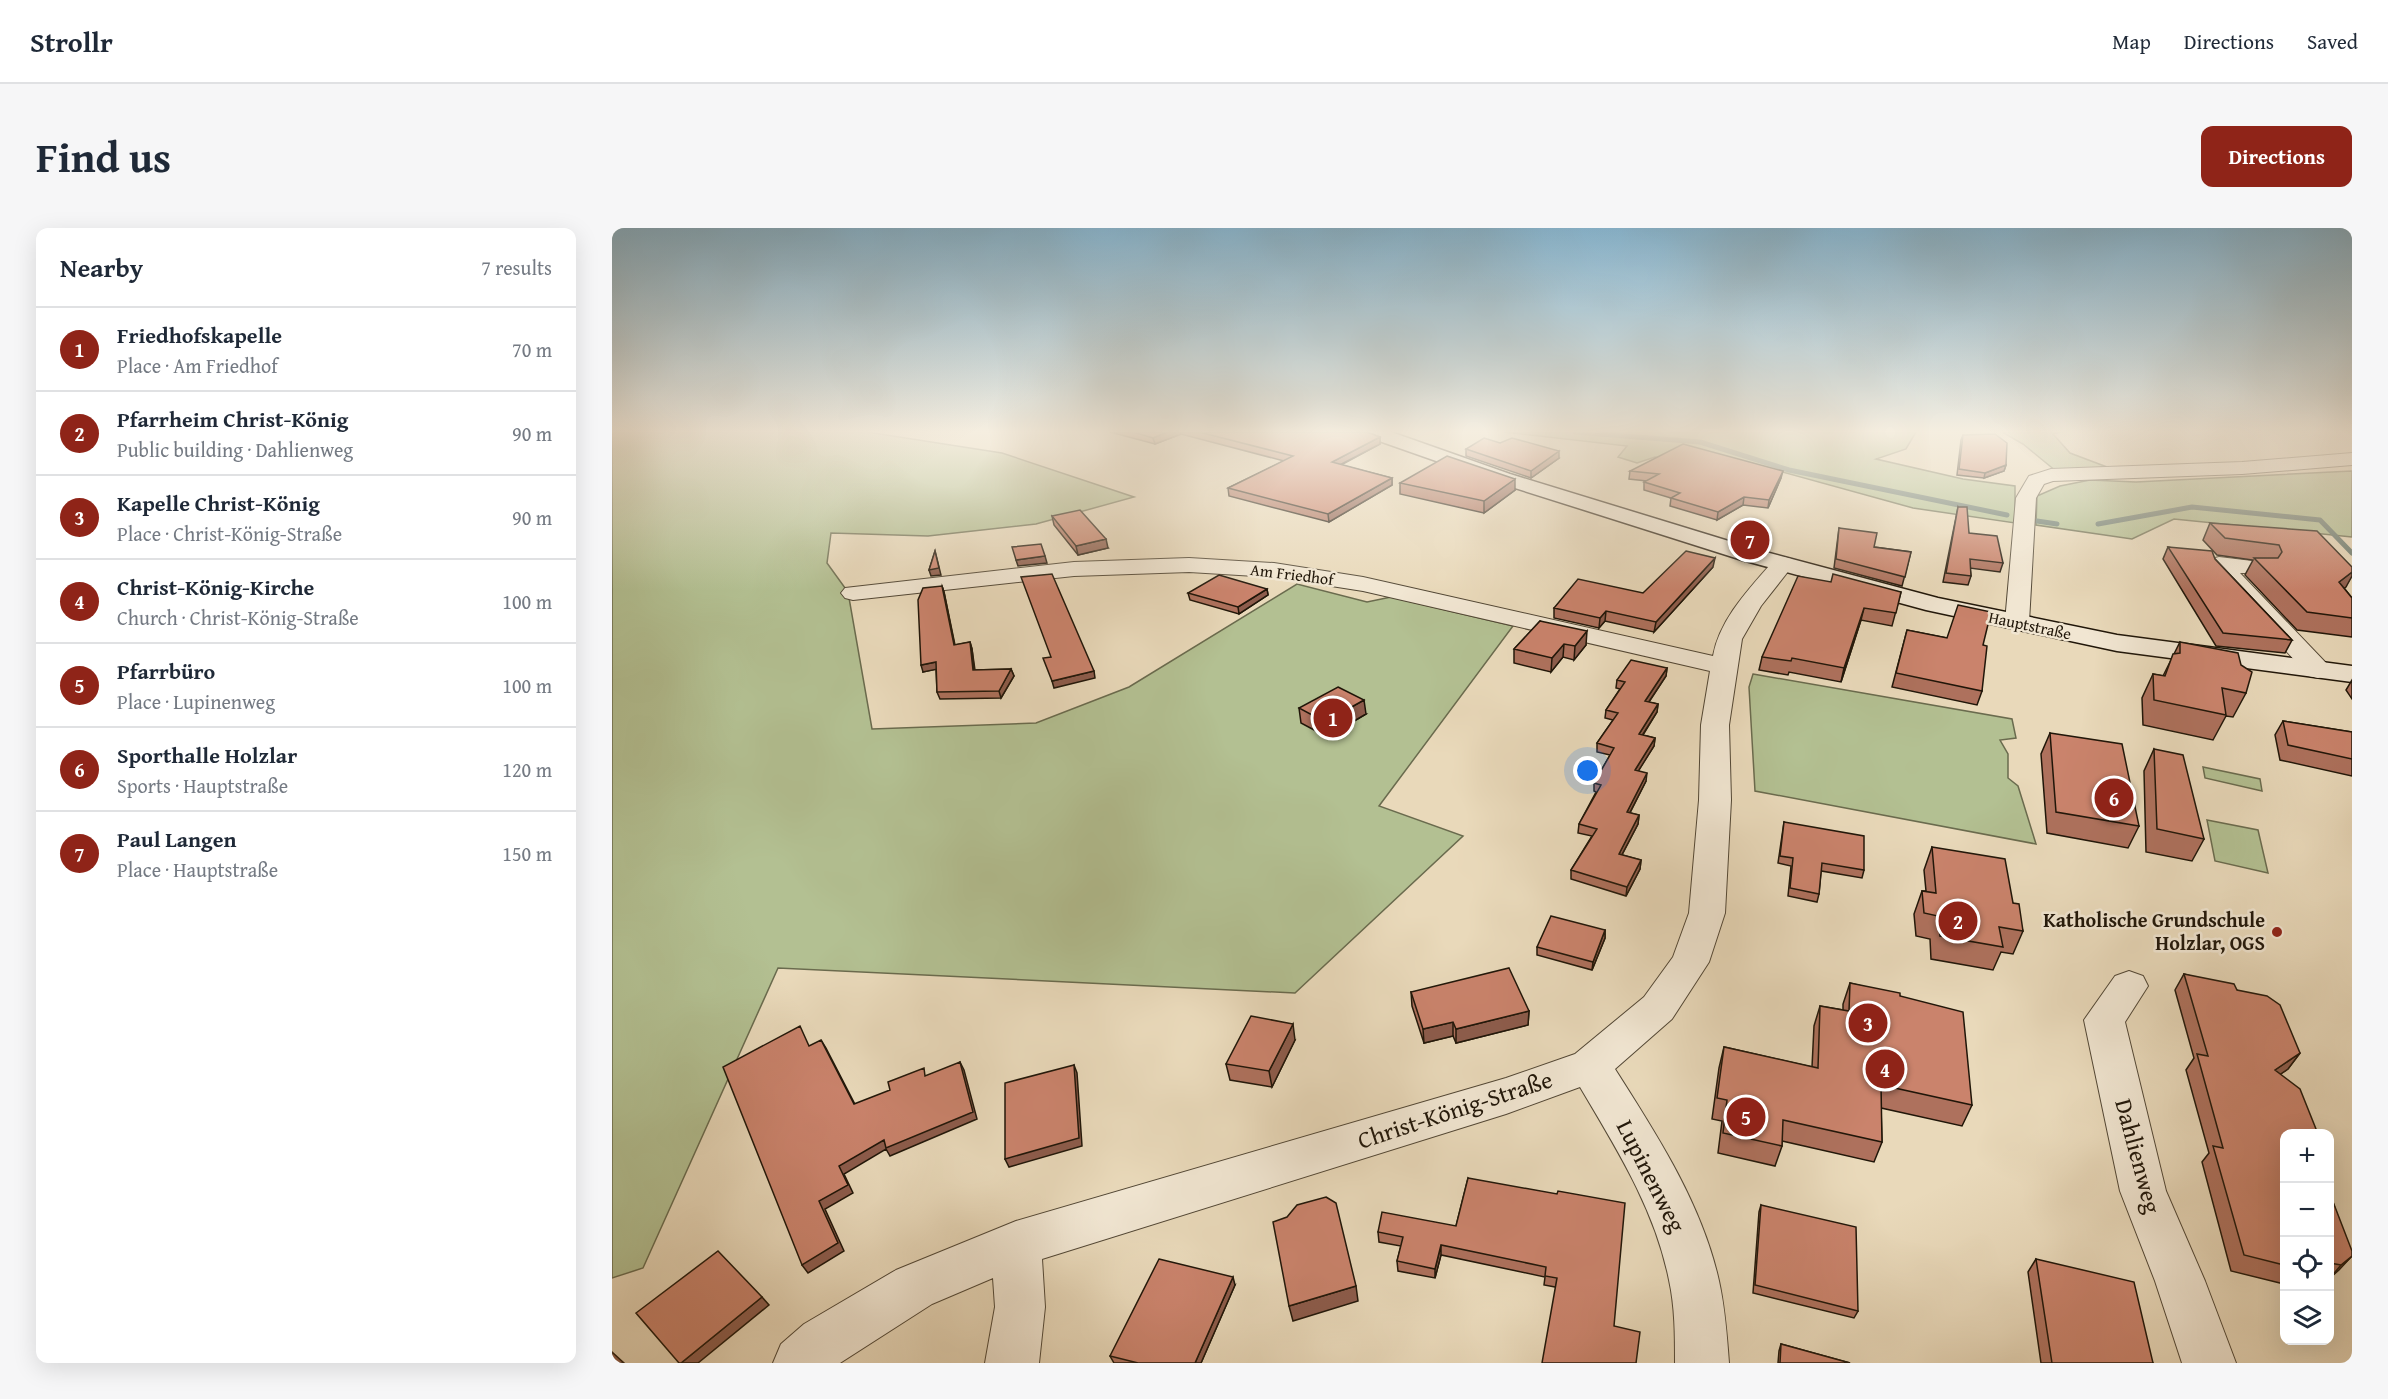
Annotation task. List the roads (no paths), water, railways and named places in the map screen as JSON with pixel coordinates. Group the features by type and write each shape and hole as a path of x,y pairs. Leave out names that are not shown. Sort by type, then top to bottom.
{"main road":[{"name":"Hauptstraße","path":"1526,485 1783,564 1935,605 2116,643 2352,674"}],"street":[{"path":"2017,622 2026,498 2033,485"},
{"name":"Christ-König-Straße","path":"800,1363 823,1343 914,1287 1016,1244 1506,1096 1590,1066 1658,1008 1690,962 1707,913 1715,800 1715,725 1729,639 1750,603 1783,564"},
{"path":"2261,567 2219,564 2318,670"},
{"name":"Am Friedhof","path":"853,592 1074,569 1179,565 1274,570 1363,584 1723,666"},
{"name":"Dahlienweg","path":"2129,986 2104,1020 2143,1191 2180,1281 2209,1363"},
{"name":"Lupinenweg","path":"1590,1066 1666,1196 1685,1244 1697,1286 1702,1316 1702,1363"},
{"path":"1012,1363 1020,1307 1016,1244"}],"waterway":[{"path":"1862,485 2007,515"},
{"path":"2098,524 2192,507 2320,520 2352,553"},
{"path":"2037,521 2057,524"}],"place":[{"name":"Paul Langen","path":"1750,540"},
{"name":"Friedhofskapelle","path":"1333,718"},
{"name":"Sporthalle Holzlar","path":"2114,798"},
{"name":"Pfarrheim Christ-König","path":"1958,921"},
{"name":"Katholische Grundschule Holzlar, OGS","path":"2277,932"},
{"name":"Kapelle Christ-König","path":"1868,1023"},
{"name":"Christ-König-Kirche","path":"1885,1069"},
{"name":"Pfarrbüro","path":"1746,1117"}]}
